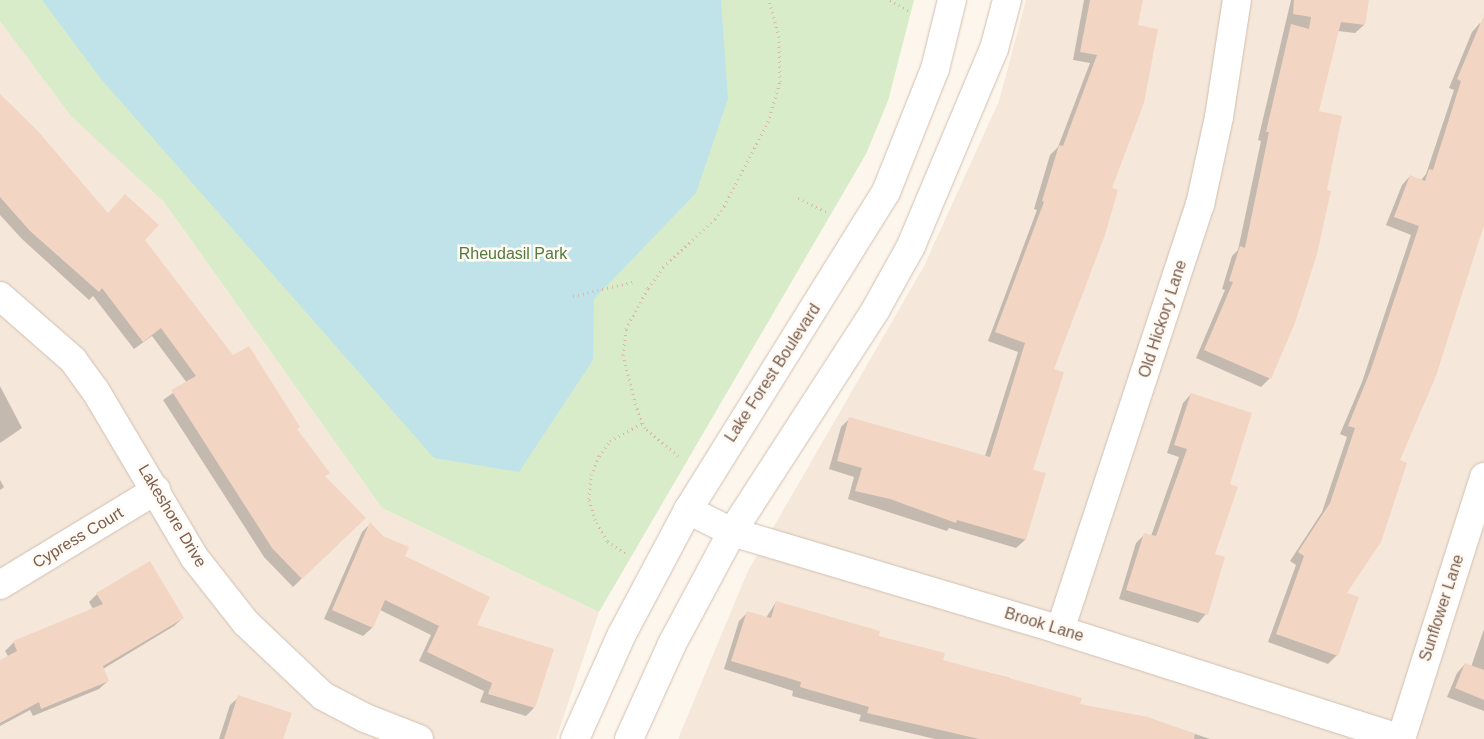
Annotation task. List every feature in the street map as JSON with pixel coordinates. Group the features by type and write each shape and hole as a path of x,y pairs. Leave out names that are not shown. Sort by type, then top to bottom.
{"street":[{"name":"Lake Forest Boulevard","path":"575,739 621,636 688,510 886,192 935,69 952,0"},
{"path":"629,739 672,644 732,532 876,309 911,246 994,49 1007,0"},
{"name":"Old Hickory Lane","path":"1060,630 1200,205 1219,117 1237,0"},
{"name":"Lakeshore Drive","path":"0,296 73,360 96,390 194,557 246,623 323,696 362,729 419,739"},
{"name":"Sunflower Lane","path":"1401,739 1484,477"},
{"name":"Cypress Court","path":"0,585 156,490"},
{"name":"Brook Lane","path":"688,510 732,532 1060,630 1401,739"}],"path":[{"path":"678,456 643,423 627,381 623,355 626,329 648,288 663,267 715,219 724,206 768,122 780,82 780,37 769,0"},
{"path":"890,0 911,12"},
{"path":"798,198 829,213"},
{"path":"573,296 632,282"},
{"path":"625,553 607,541 595,520 589,499 591,475 599,456 610,441 643,423"}],"shaded area":[{"path":"1026,0 1484,0 1484,739 678,739 747,573 924,266 999,101"},
{"path":"0,11 164,202 382,508 599,612 556,739 0,739"}],"green space":[{"name":"Rheudasil Park","path":"0,0 914,0 888,101 866,154 599,612 382,508 164,202 71,116 0,21"}],"water":[{"path":"42,0 721,0 728,99 696,193 594,299 593,360 519,472 434,458 101,79"}],"building":[{"path":"1090,0 1143,0 1138,25 1158,29 1144,103 1112,188 1118,190 1105,235 1054,369 1064,372 1033,470 1046,473 1026,540 957,520 956,523 890,499 855,491 862,468 837,461 849,417 990,457 1025,343 995,332 1044,202 1042,201 1059,145 1063,146 1097,55 1080,52"},
{"path":"1294,0 1369,0 1365,25 1341,22 1319,111 1342,116 1327,190 1331,191 1317,254 1295,323 1271,379 1204,350 1233,282 1229,281 1240,246 1245,248 1269,132 1266,132 1291,24 1309,29 1311,17 1293,14"},
{"path":"1484,15 1484,225 1436,376 1400,460 1407,463 1381,542 1347,593 1359,597 1338,656 1276,634 1304,556 1298,552 1330,503 1355,428 1348,426 1370,372 1419,226 1394,217 1410,175 1425,181 1429,169 1433,170 1461,81 1457,79"},
{"path":"0,94 37,130 108,213 125,194 159,225 145,240 233,355 249,346 300,427 297,429 330,473 325,476 366,518 302,579 272,548 171,390 196,376 161,328 143,342 102,288 99,292 30,231 0,197"},
{"path":"1191,393 1252,413 1230,484 1238,487 1215,554 1225,557 1208,615 1126,590 1144,533 1156,536 1187,449 1174,445"},
{"path":"370,522 383,536 409,547 405,556 490,597 477,625 554,649 535,708 488,694 492,683 427,652 439,626 385,600 373,628 332,610"},
{"path":"150,561 184,618 103,666 109,681 41,709 39,702 0,723 0,660 17,651 13,641 103,604 96,593"},
{"path":"776,601 880,631 879,636 945,653 943,660 1082,698 1080,704 1148,717 1195,734 1194,739 979,739 867,713 869,707 800,687 801,682 731,661 747,611 771,618"},
{"path":"1465,663 1484,670 1484,700 1455,688"},
{"path":"238,695 292,713 283,739 224,739"}]}
